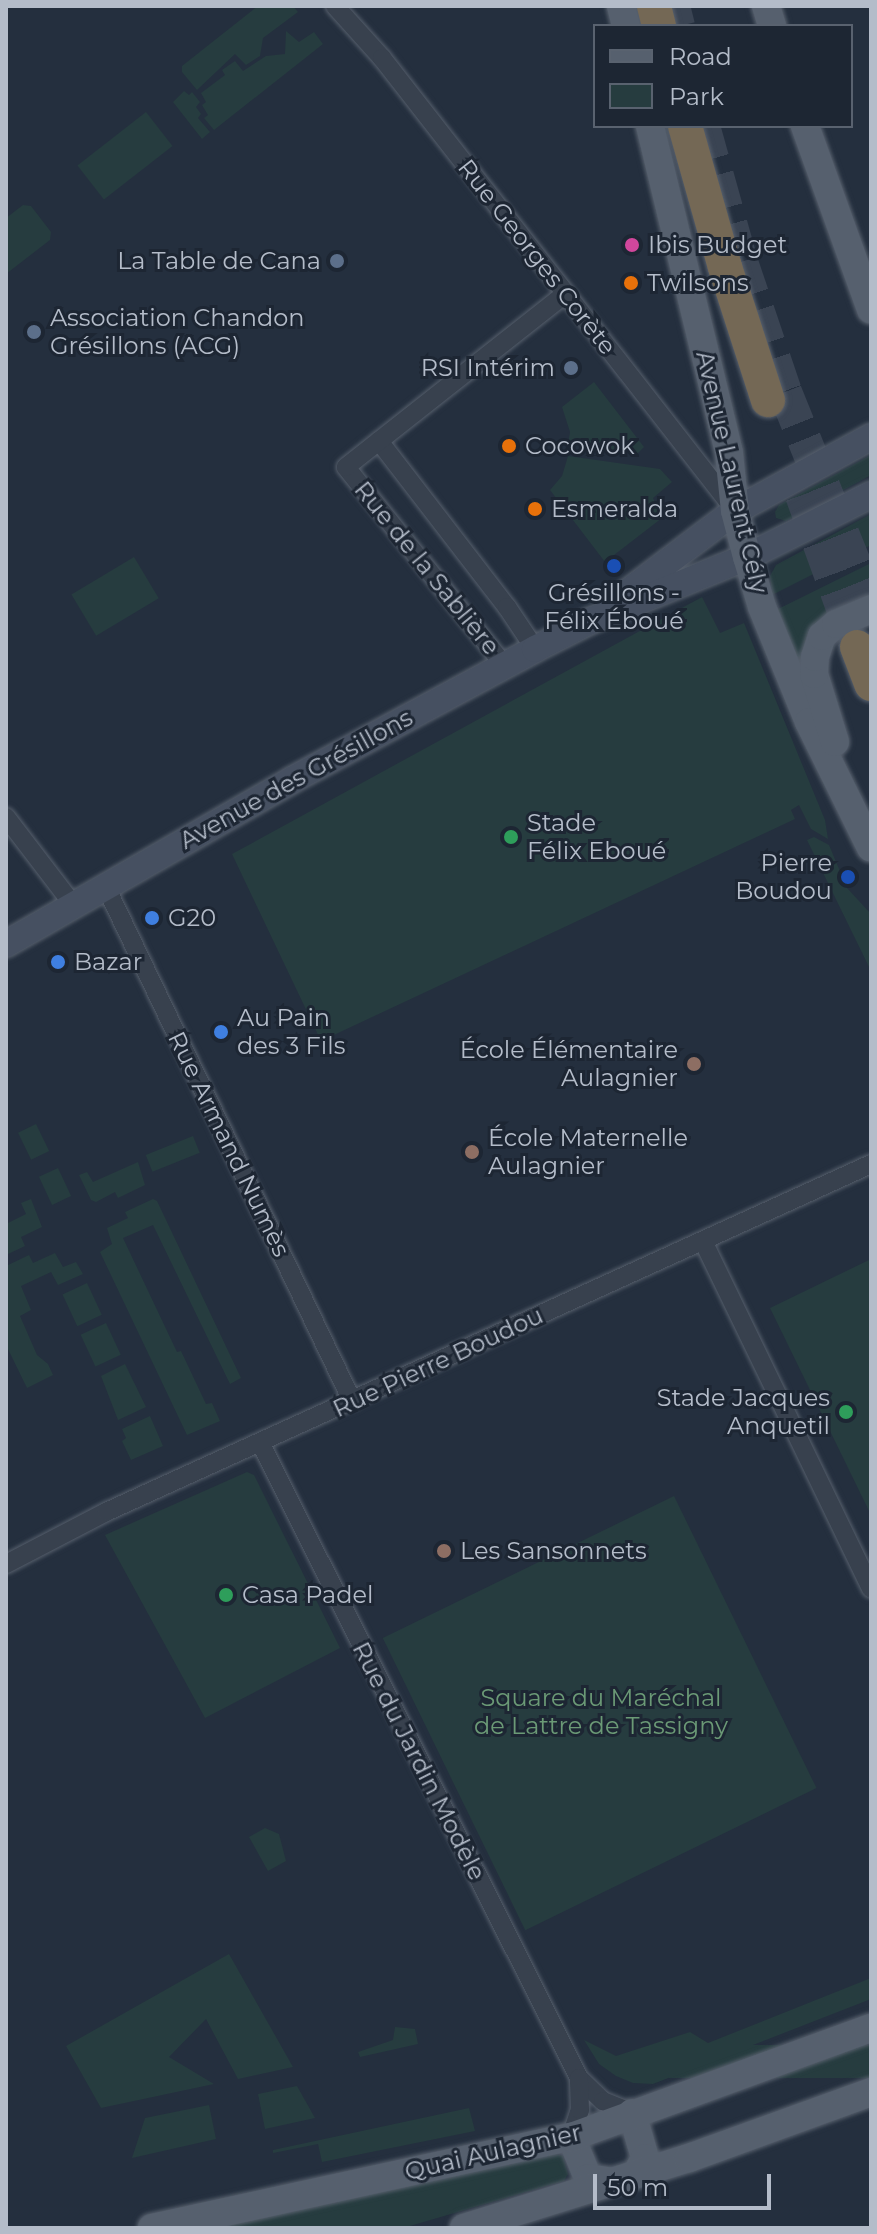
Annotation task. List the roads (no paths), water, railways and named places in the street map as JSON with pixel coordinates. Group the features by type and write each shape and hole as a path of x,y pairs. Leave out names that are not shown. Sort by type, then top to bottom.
{"highway":[{"path":"686,128 725,267 768,400"},
{"path":"865,647 871,684"}],"main road":[{"name":"Avenue Laurent Cély","path":"650,128 729,453 735,511 762,607 809,722 871,848"},
{"path":"806,128 871,309"},
{"name":"Avenue des Grésillons","path":"590,621 735,511 871,437"},
{"name":"Avenue des Grésillons","path":"6,944 279,787 504,665 590,621 747,557 871,495"},
{"path":"859,822 814,674 815,657 822,636 836,624 871,609"},
{"name":"Quai Aulagnier","path":"152,2228 571,2137 871,2028"},
{"path":"464,2228 624,2178 871,2092"},
{"path":"571,2137 585,2176 597,2182 624,2178 645,2158 632,2113"}],"street":[{"name":"Rue Georges Corète","path":"335,6 382,58 735,511"},
{"name":"Rue de la Sablière","path":"504,665 346,467 402,419 565,294"},
{"name":"Rue de la Sablière","path":"379,441 507,607 535,649"},
{"path":"6,817 74,906"},
{"name":"Rue Armand Numès","path":"106,887 352,1401"},
{"name":"Rue Pierre Boudou","path":"6,1564 106,1512 871,1164"},
{"path":"703,1241 871,1589"},
{"name":"Rue du Jardin Modèle","path":"261,1444 579,2078 603,2101 632,2113"},
{"name":"Rue du Jardin Modèle","path":"571,2137 580,2110 579,2078"}],"tunnel":[{"path":"673,6 678,24"},
{"path":"704,128 741,262 785,392 871,605"},
{"path":"802,495 857,647"}],"place":[{"name":"Ibis Budget","path":"632,245"},
{"name":"La Table de Cana","path":"337,261"},
{"name":"Twilsons","path":"631,283"},
{"name":"Association Chandon Grésillons (ACG)","path":"34,332"},
{"name":"RSI Intérim","path":"571,368"},
{"name":"Cocowok","path":"509,446"},
{"name":"Esmeralda","path":"535,509"},
{"name":"Grésillons - Félix Éboué","path":"614,566"},
{"name":"Stade Félix Eboué","path":"511,837"},
{"name":"Pierre Boudou","path":"848,877"},
{"name":"G20","path":"152,918"},
{"name":"Bazar","path":"58,962"},
{"name":"Au Pain des 3 Fils","path":"221,1032"},
{"name":"École Élémentaire Aulagnier","path":"694,1064"},
{"name":"École Maternelle Aulagnier","path":"472,1152"},
{"name":"Stade Jacques Anquetil","path":"846,1412"},
{"name":"Les Sansonnets","path":"444,1551"},
{"name":"Casa Padel","path":"226,1595"}],"park label":[{"name":"Square du Maréchal de Lattre de Tassigny","path":"601,1712"}]}
